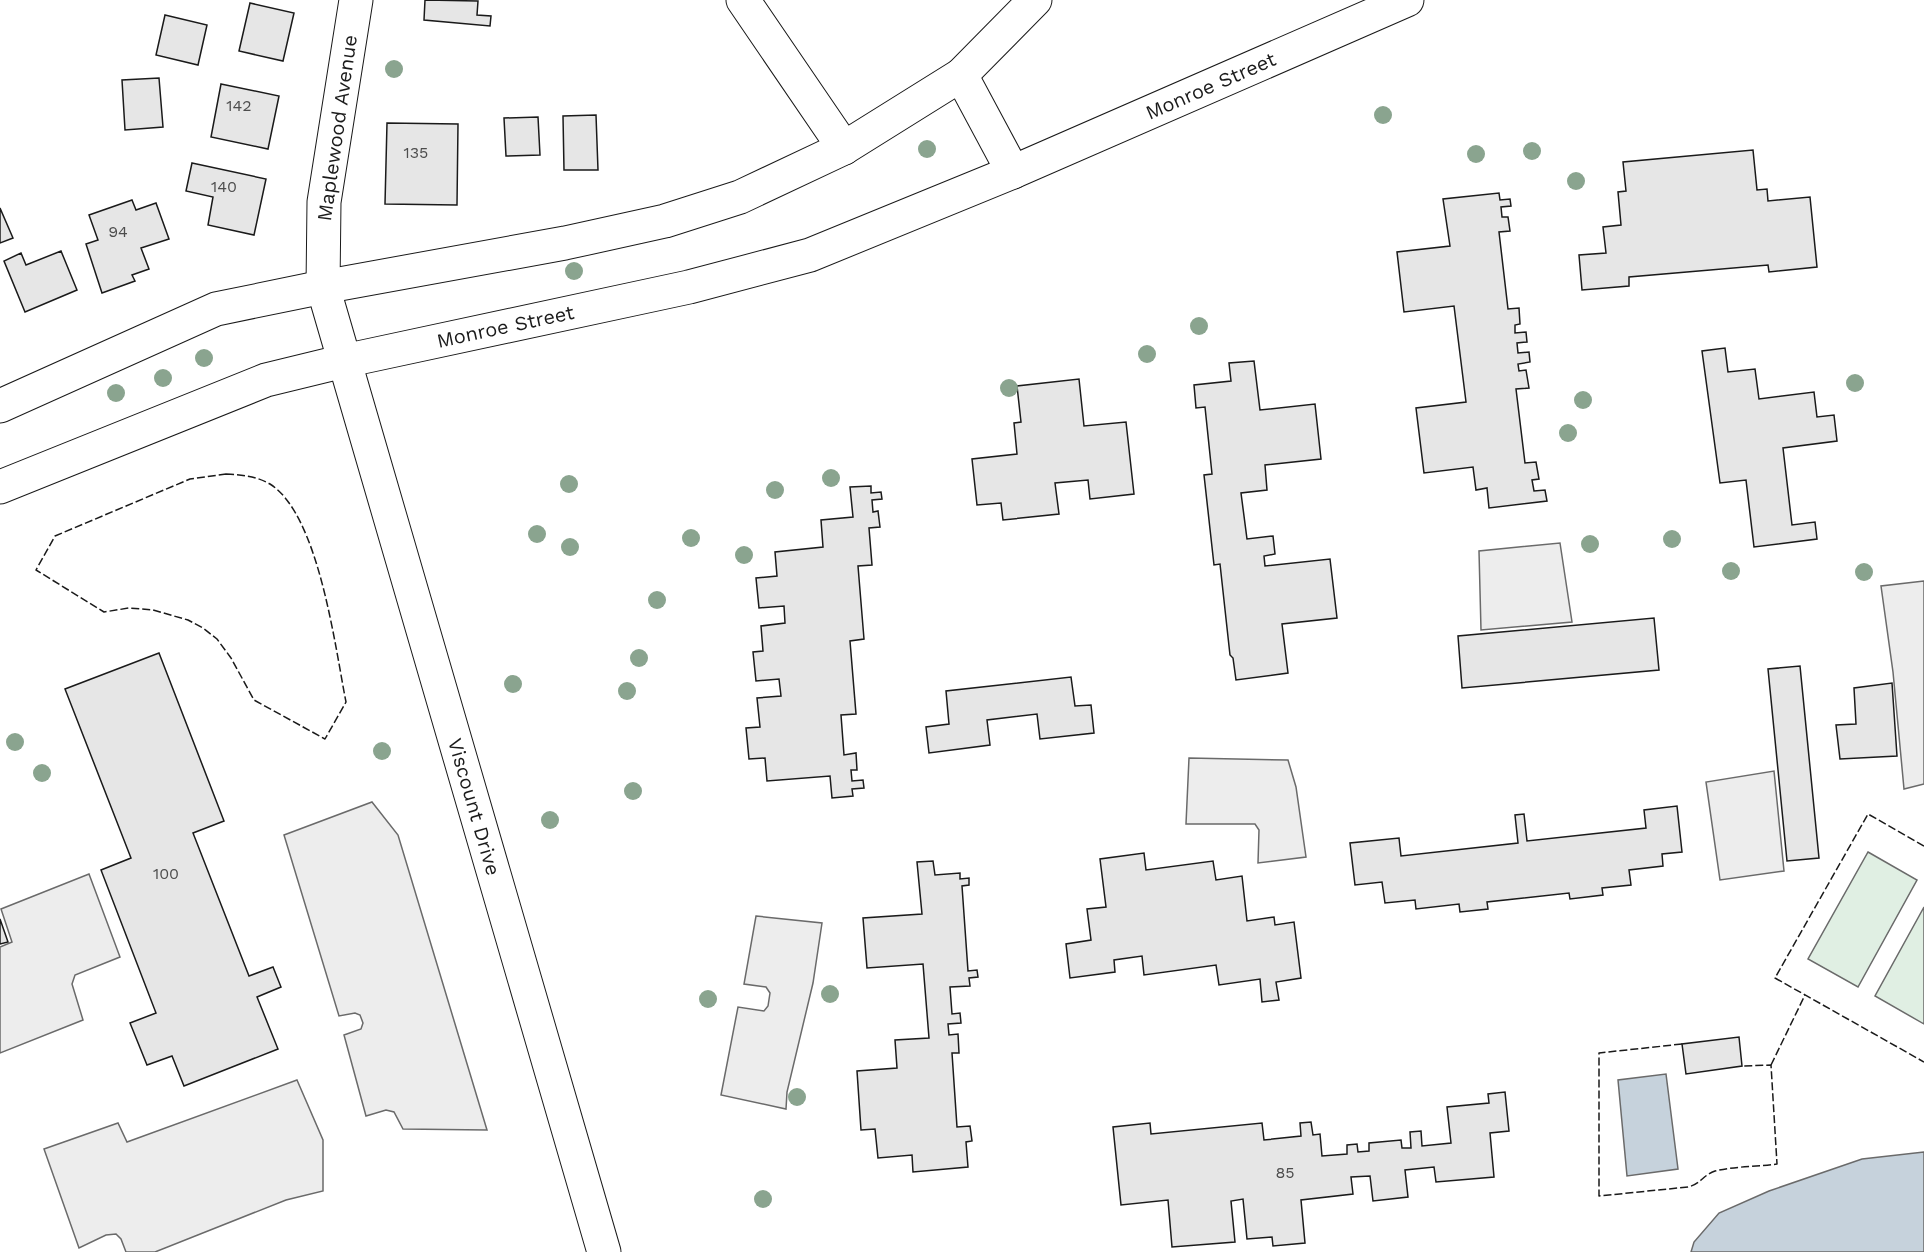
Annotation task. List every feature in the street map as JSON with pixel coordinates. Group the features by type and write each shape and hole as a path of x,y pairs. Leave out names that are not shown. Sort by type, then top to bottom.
{"street":[{"name":"Maplewood Avenue","path":"344,361 323,287 324,202 356,0"},
{"path":"743,0 844,148"},
{"path":"0,406 216,309 566,243 665,221 740,197 844,148 961,75 1035,0"},
{"name":"Monroe Street","path":"0,487 266,380 344,361 689,288 810,255 1013,172 1407,0"},
{"path":"961,75 1013,172"},
{"name":"Viscount Drive","path":"344,361 604,1252"}],"green space":[{"path":"1868,852 1917,880 1858,987 1808,959"},
{"path":"1924,907 1924,1024 1875,996"}],"shaded area":[{"path":"1560,543 1572,622 1481,630 1479,551"},
{"path":"1924,581 1924,784 1904,789 1893,672 1881,586"},
{"path":"1189,758 1288,760 1296,787 1306,857 1258,863 1259,830 1255,824 1186,824"},
{"path":"1774,771 1784,871 1720,880 1706,782"},
{"path":"372,802 398,835 487,1130 403,1129 394,1112 386,1110 366,1116 344,1035 361,1029 363,1023 360,1015 355,1013 339,1016 284,835"},
{"path":"89,874 120,957 75,975 72,984 83,1020 0,1053 0,947 12,942 1,909"},
{"path":"756,916 822,923 813,983 787,1092 786,1109 721,1095 738,1007 764,1011 768,1006 770,993 766,987 744,984"},
{"path":"1666,1074 1678,1169 1627,1176 1618,1080"},
{"path":"297,1080 323,1140 323,1191 286,1200 155,1252 126,1252 121,1239 116,1234 106,1235 79,1248 44,1149 118,1123 127,1142"},
{"path":"1924,1152 1924,1252 1691,1252 1694,1242 1719,1213 1769,1191 1862,1159"}],"building":[{"path":"425,0 478,1 477,15 491,16 490,26 424,20"},
{"path":"250,3 294,13 283,61 239,51"},
{"path":"165,15 207,25 198,65 156,55"},
{"path":"159,78 163,127 125,130 122,80"},
{"path":"221,84 279,96 268,149 211,137"},
{"path":"596,115 598,170 564,170 563,116"},
{"path":"538,117 540,155 506,156 504,118"},
{"path":"387,123 458,124 457,205 385,204"},
{"path":"1753,150 1757,190 1767,189 1768,201 1810,197 1817,267 1769,272 1768,265 1629,277 1629,286 1582,290 1579,255 1606,253 1603,227 1621,225 1618,192 1626,191 1623,162"},
{"path":"192,163 266,179 254,235 208,225 213,197 186,191"},
{"path":"1499,193 1500,200 1510,199 1511,206 1501,207 1502,217 1508,217 1510,231 1499,232 1508,309 1519,308 1520,324 1515,325 1515,333 1526,332 1527,342 1517,343 1518,353 1529,352 1530,362 1518,364 1519,371 1526,370 1529,388 1516,389 1525,463 1536,462 1539,479 1532,480 1534,491 1545,490 1547,501 1489,508 1487,488 1476,490 1473,467 1424,473 1416,408 1466,402 1454,306 1404,312 1397,252 1450,246 1443,199"},
{"path":"132,200 136,210 156,203 169,239 141,248 149,269 132,275 135,281 102,293 86,244 98,240 89,215"},
{"path":"0,208 13,238 0,243"},
{"path":"61,251 77,290 25,312 4,261 21,253 26,265"},
{"path":"1725,348 1728,372 1755,369 1759,399 1814,392 1817,417 1834,415 1837,441 1783,448 1792,525 1815,522 1817,539 1754,547 1746,480 1720,483 1702,351"},
{"path":"1254,361 1260,410 1315,404 1321,459 1265,465 1267,490 1241,493 1247,539 1273,536 1275,554 1264,556 1265,566 1330,559 1337,618 1282,624 1288,673 1236,680 1233,658 1230,655 1220,564 1214,565 1204,475 1212,474 1205,407 1196,408 1194,385 1231,381 1229,363"},
{"path":"1079,379 1084,426 1126,422 1134,494 1090,499 1088,480 1055,483 1059,514 1003,520 1001,503 977,505 972,459 1017,454 1014,423 1021,422 1017,386"},
{"path":"871,486 871,493 881,492 882,499 872,500 873,512 878,511 880,527 869,528 872,565 858,566 864,639 850,641 856,714 841,715 844,755 856,753 857,770 851,770 852,781 863,780 864,788 852,789 853,796 832,798 830,776 767,781 765,758 749,759 746,728 760,727 757,698 781,696 779,679 756,681 753,652 763,651 761,626 785,623 784,606 759,608 756,578 777,576 775,552 823,547 821,520 853,517 850,487"},
{"path":"1654,618 1659,670 1462,688 1458,636"},
{"path":"159,653 224,821 193,833 249,976 273,967 281,987 257,997 278,1049 184,1086 172,1056 147,1065 130,1023 156,1013 101,870 131,858 65,689"},
{"path":"1800,666 1819,858 1787,861 1768,669"},
{"path":"1071,677 1075,706 1091,705 1094,733 1040,739 1037,714 987,720 990,745 929,753 926,727 949,724 946,691"},
{"path":"1892,683 1897,756 1840,759 1836,725 1856,724 1854,688"},
{"path":"1677,806 1682,852 1662,854 1663,866 1629,870 1631,885 1602,888 1603,895 1570,899 1569,893 1487,902 1488,909 1460,912 1459,904 1416,909 1415,900 1385,903 1382,882 1355,885 1350,843 1399,838 1401,856 1518,843 1515,815 1524,814 1527,841 1646,828 1644,810"},
{"path":"1144,853 1146,870 1213,861 1216,880 1242,876 1247,921 1274,917 1275,925 1294,922 1301,978 1276,982 1279,1000 1262,1002 1260,979 1219,985 1216,965 1144,975 1142,956 1114,960 1115,972 1070,978 1066,944 1091,940 1087,909 1106,907 1100,859"},
{"path":"933,861 935,875 960,873 960,879 969,878 969,885 962,886 968,971 977,970 978,977 969,978 970,986 950,987 952,1014 960,1013 961,1023 948,1024 949,1035 958,1034 959,1053 952,1053 957,1127 970,1126 972,1141 966,1142 968,1167 913,1172 912,1155 878,1158 875,1129 861,1130 857,1071 897,1068 895,1040 929,1038 923,964 867,968 863,918 922,914 917,862"},
{"path":"0,919 8,942 0,944"},
{"path":"1739,1037 1742,1066 1686,1074 1682,1044"},
{"path":"1505,1092 1509,1131 1490,1133 1494,1177 1436,1182 1434,1167 1405,1170 1408,1197 1373,1201 1370,1176 1351,1177 1353,1194 1301,1200 1305,1243 1273,1246 1272,1237 1247,1239 1243,1199 1231,1201 1235,1242 1172,1247 1168,1200 1121,1205 1113,1127 1150,1123 1151,1134 1262,1123 1264,1140 1301,1136 1300,1123 1311,1122 1313,1135 1320,1134 1322,1156 1347,1154 1347,1145 1357,1144 1358,1152 1369,1151 1369,1143 1401,1140 1402,1148 1411,1148 1410,1132 1421,1131 1422,1146 1451,1143 1447,1107 1489,1103 1488,1094"}],"fence":[{"path":"226,474 243,475 270,484 287,500 301,523 313,552 330,617 346,702 325,739 254,700 231,658 217,639 203,628 188,620 153,610 129,608 104,612 36,570 55,536 190,479 226,474"},
{"path":"1924,846 1868,814 1775,978 1924,1062"},
{"path":"1771,1065 1805,995"},
{"path":"1682,1044 1599,1053 1599,1196 1688,1187 1715,1171 1777,1164 1771,1065 1742,1066"}]}
